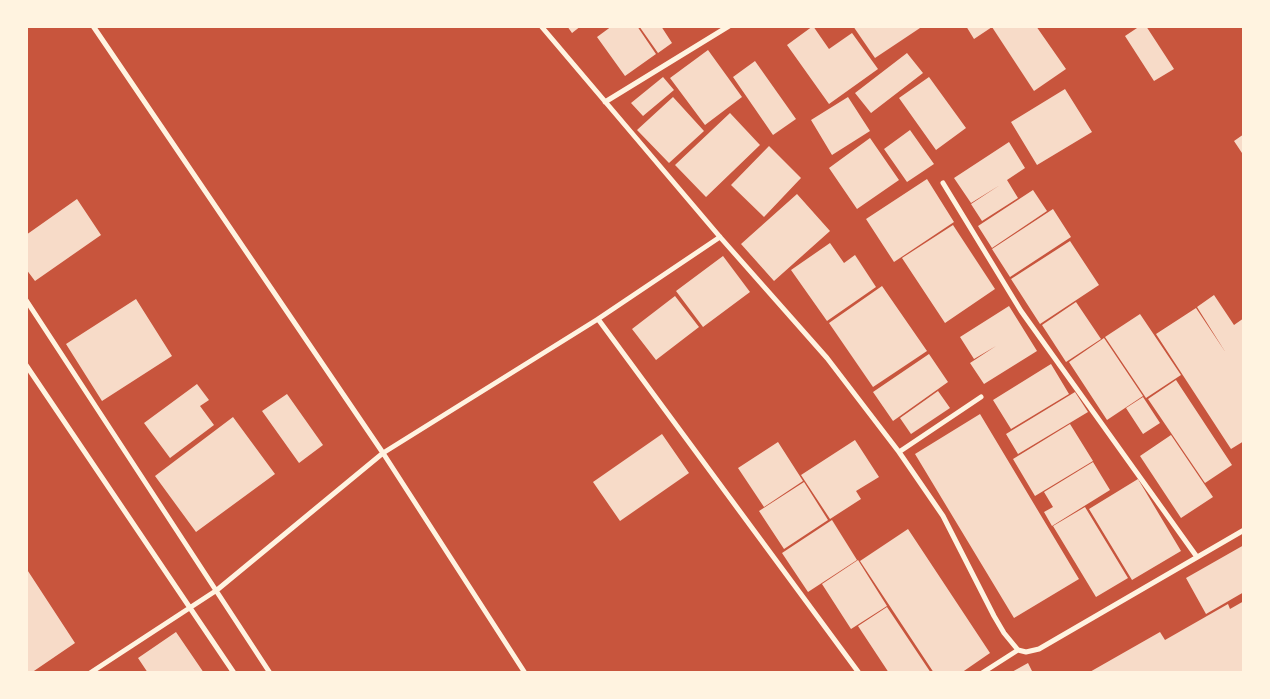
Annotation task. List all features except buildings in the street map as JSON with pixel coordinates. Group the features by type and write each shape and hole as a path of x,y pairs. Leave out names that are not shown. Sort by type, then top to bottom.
{"street":[{"path":"93,26 383,453 525,673"},
{"path":"541,26 720,237 827,358 899,452 942,516 1004,634 1018,650 1026,652 1039,649 1244,530"},
{"path":"605,102 729,26"},
{"path":"943,183 1026,318 1197,557"},
{"path":"90,673 217,590 383,453 598,318 720,237"},
{"path":"26,300 270,673"},
{"path":"598,318 859,673"},
{"path":"26,365 192,607 234,673"},
{"path":"899,452 981,397"},
{"path":"982,673 1018,650"}]}
